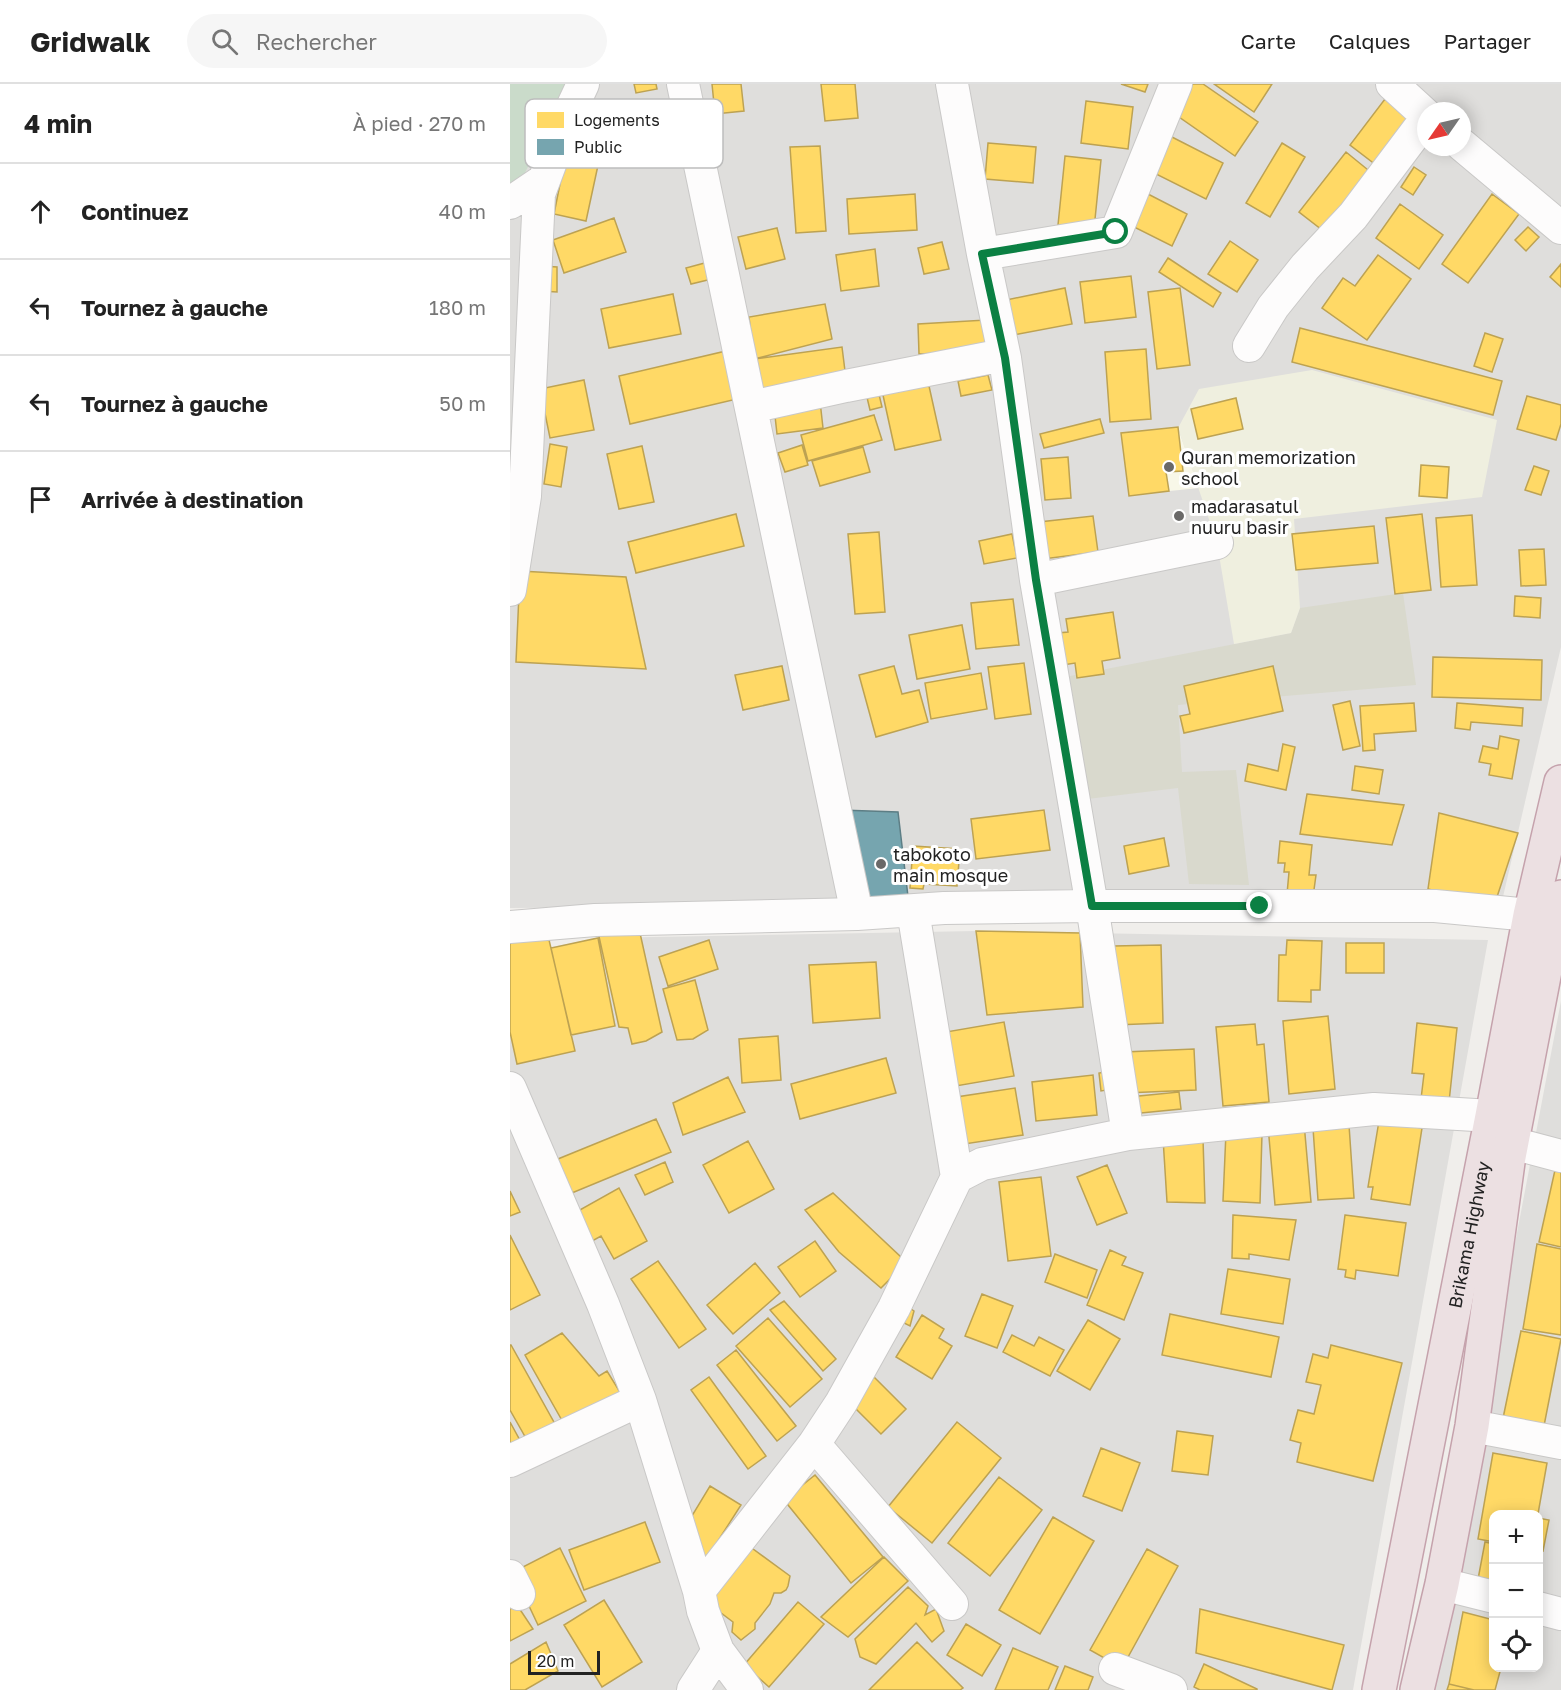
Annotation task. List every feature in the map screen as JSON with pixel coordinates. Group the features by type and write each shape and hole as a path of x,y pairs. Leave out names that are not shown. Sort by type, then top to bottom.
{"highway":[{"name":"Brikama Highway","path":"1417,1690 1442,1584 1472,1426 1506,1174 1549,898 1561,782"},
{"name":"Brikama Highway","path":"1379,1690 1492,1116 1549,898"}],"street":[{"path":"576,99 583,84"},
{"path":"683,84 686,99"},
{"path":"952,84 982,254 1005,358 1036,580 1092,906 1128,1134"},
{"path":"982,254 1116,232 1176,84"},
{"path":"1392,84 1417,108"},
{"path":"1249,346 1273,308 1305,267 1353,216 1417,129"},
{"path":"1471,153 1561,228"},
{"path":"510,590 525,496 523,217 539,195 548,168"},
{"path":"701,168 857,914"},
{"path":"510,203 544,180"},
{"path":"752,408 988,358 1005,358"},
{"path":"1036,580 1217,543"},
{"path":"510,927 594,920 857,914 944,908 1435,906 1549,898"},
{"path":"699,1591 814,1444 841,1403 894,1308 957,1177 913,911"},
{"path":"510,1088 603,1304 640,1400 699,1591 703,1611 718,1651 747,1690"},
{"path":"957,1177 982,1164 1128,1134 1374,1109 1492,1116"},
{"path":"1512,1143 1561,1156"},
{"path":"510,1461 640,1400"},
{"path":"1472,1426 1561,1443"},
{"path":"814,1444 952,1604"},
{"path":"1442,1584 1489,1596"},
{"path":"1543,1609 1561,1614"},
{"path":"693,1690 718,1651"},
{"path":"1114,1669 1171,1690"}],"shaded area":[{"path":"510,84 1561,84 1561,647 1499,914 1361,902 510,908"},
{"name":"Quran memorization school","path":"1178,428 1199,488 1150,493 1144,446"},
{"path":"1403,593 1416,685 1178,705 1182,772 1236,770 1249,885 1189,884 1178,788 1071,801 1065,677 1291,633 1300,608"},
{"path":"976,931 1488,940 1353,1690 510,1690 510,955 598,938"},
{"path":"1561,1001 1561,1690 1429,1690 1446,1607"}],"green space":[{"path":"510,84 569,84 562,99 525,99 525,168 527,168 515,193 510,189"},
{"path":"1312,370 1497,420 1482,497 1294,519 1300,608 1291,633 1234,644 1217,543 1178,428 1199,389"}],"building: Logements":[{"path":"634,84 656,84 657,89 636,93"},
{"path":"712,84 741,84 744,111 723,113 723,99 714,99"},
{"path":"821,84 855,84 858,118 825,121"},
{"path":"1121,84 1148,84 1145,92"},
{"path":"1187,84 1203,84 1258,122 1235,156 1169,110"},
{"path":"1214,84 1272,84 1254,112"},
{"path":"1385,99 1411,119 1376,165 1350,145"},
{"path":"1086,101 1133,107 1128,149 1081,143"},
{"path":"1168,135 1223,163 1206,199 1150,171"},
{"path":"988,143 1036,147 1033,183 985,179"},
{"path":"1282,143 1305,157 1270,217 1246,203"},
{"path":"820,146 826,231 796,233 790,147"},
{"path":"1346,152 1373,174 1326,233 1299,212"},
{"path":"1065,156 1101,160 1094,229 1058,225"},
{"path":"1414,167 1426,175 1413,195 1401,187"},
{"path":"563,168 597,168 586,221 554,214"},
{"path":"1146,193 1187,214 1172,246 1130,225"},
{"path":"915,194 917,230 849,234 847,199"},
{"path":"1492,194 1519,214 1468,283 1442,264"},
{"path":"1400,204 1443,235 1419,269 1376,238"},
{"path":"614,218 626,252 564,273 553,240"},
{"path":"1528,227 1539,237 1526,251 1515,240"},
{"path":"777,228 785,259 746,269 738,237"},
{"path":"1230,241 1258,260 1237,292 1208,274"},
{"path":"942,242 949,269 924,274 918,248"},
{"path":"875,249 879,286 841,291 836,255"},
{"path":"1378,255 1411,279 1367,340 1322,308 1343,278 1355,286"},
{"path":"1168,258 1221,293 1213,307 1159,272"},
{"path":"712,261 716,278 691,284 686,268"},
{"path":"1561,264 1561,287 1550,277"},
{"path":"542,266 557,267 557,292 541,291"},
{"path":"1131,276 1136,317 1085,323 1080,282"},
{"path":"1065,288 1072,324 1013,335 1006,300"},
{"path":"1180,288 1190,365 1157,369 1148,292"},
{"path":"673,294 681,334 609,348 601,309"},
{"path":"825,304 832,339 754,359 749,317"},
{"path":"986,320 987,351 919,354 918,324"},
{"path":"1300,328 1502,381 1493,415 1292,362"},
{"path":"1485,333 1503,339 1492,372 1474,366"},
{"path":"842,347 846,379 759,391 754,359"},
{"path":"1146,349 1151,419 1110,422 1105,352"},
{"path":"726,351 737,399 630,424 619,376"},
{"path":"988,375 992,390 961,396 958,381"},
{"path":"927,377 941,440 895,450 881,386"},
{"path":"584,380 594,430 550,438 540,389"},
{"path":"877,386 882,407 870,410 865,389"},
{"path":"1527,396 1561,405 1561,424 1556,440 1517,429"},
{"path":"1236,398 1243,429 1198,439 1191,409"},
{"path":"820,401 823,428 777,434 774,407"},
{"path":"874,415 882,440 808,461 801,435"},
{"path":"1100,419 1104,433 1044,448 1040,434"},
{"path":"1178,427 1183,471 1166,472 1169,491 1129,496 1121,433"},
{"path":"550,444 567,447 561,487 544,484"},
{"path":"802,445 808,465 785,472 778,453"},
{"path":"642,446 654,502 619,509 607,454"},
{"path":"863,447 870,472 820,486 812,461"},
{"path":"1068,457 1071,498 1045,500 1041,459"},
{"path":"1421,465 1449,467 1447,498 1419,496"},
{"path":"1534,466 1549,471 1541,495 1525,490"},
{"path":"736,514 744,546 636,573 628,542"},
{"path":"1422,514 1431,590 1395,594 1386,518"},
{"path":"1472,515 1477,585 1441,587 1436,518"},
{"path":"1093,516 1098,552 1043,559 1039,522"},
{"path":"1374,526 1378,563 1296,570 1292,534"},
{"path":"879,532 885,612 855,614 848,534"},
{"path":"1012,534 1017,558 984,564 979,541"},
{"path":"1544,549 1546,585 1521,586 1519,550"},
{"path":"520,571 626,577 646,669 516,662"},
{"path":"1515,596 1541,598 1540,618 1514,616"},
{"path":"1013,599 1019,645 976,649 971,603"},
{"path":"1113,612 1120,658 1102,661 1104,674 1077,678 1075,663 1063,665 1058,633 1068,632 1066,619"},
{"path":"962,625 970,669 917,679 909,635"},
{"path":"1433,657 1542,660 1541,700 1432,697"},
{"path":"1024,663 1031,714 995,719 988,667"},
{"path":"782,666 789,700 743,710 735,675"},
{"path":"894,666 902,694 919,690 928,722 876,737 859,675"},
{"path":"1273,666 1283,711 1184,733 1180,716 1190,714 1184,686"},
{"path":"981,673 987,709 931,719 925,683"},
{"path":"1350,701 1360,746 1343,750 1333,705"},
{"path":"1414,703 1416,731 1374,734 1375,750 1363,751 1360,706"},
{"path":"1457,703 1523,708 1522,726 1471,722 1470,730 1455,728"},
{"path":"1500,736 1519,740 1512,779 1489,775 1491,764 1479,762 1483,746 1498,749"},
{"path":"1283,744 1295,747 1286,790 1245,781 1248,764 1278,771"},
{"path":"1355,766 1383,770 1379,794 1352,790"},
{"path":"1307,794 1404,805 1392,845 1300,834"},
{"path":"1044,810 1050,850 976,859 971,819"},
{"path":"1439,813 1518,833 1494,906 1428,889"},
{"path":"1164,838 1169,866 1129,874 1124,846"},
{"path":"1280,841 1312,845 1309,875 1316,875 1313,897 1287,894 1289,872 1284,872 1285,863 1278,863"},
{"path":"913,846 960,849 957,886 924,884 923,889 910,888"},
{"path":"638,924 662,1032 646,1041 632,1044 628,1028 619,1027 598,932"},
{"path":"546,927 575,1051 517,1064 510,1032 510,935"},
{"path":"976,931 1080,933 1083,1007 987,1015"},
{"path":"598,938 615,1026 571,1035 551,948"},
{"path":"709,940 718,969 668,986 659,957"},
{"path":"1287,940 1322,941 1320,990 1311,990 1311,1002 1278,1001 1279,955 1286,955"},
{"path":"1346,943 1384,943 1384,973 1346,973"},
{"path":"1161,945 1163,1023 1116,1025 1114,946"},
{"path":"876,962 880,1018 813,1023 809,965"},
{"path":"695,980 708,1030 693,1039 677,1040 663,989"},
{"path":"1328,1016 1335,1089 1289,1094 1283,1021"},
{"path":"1004,1022 1014,1076 950,1087 940,1033"},
{"path":"1417,1023 1457,1028 1449,1102 1421,1099 1424,1074 1412,1073"},
{"path":"1255,1024 1257,1045 1264,1044 1269,1102 1223,1106 1216,1027"},
{"path":"778,1036 781,1080 742,1083 739,1039"},
{"path":"1194,1049 1196,1090 1125,1093 1124,1052"},
{"path":"886,1058 896,1093 800,1119 791,1084"},
{"path":"1111,1071 1113,1089 1101,1091 1099,1073"},
{"path":"1093,1075 1097,1115 1036,1121 1032,1082"},
{"path":"728,1077 745,1112 683,1135 673,1103"},
{"path":"1015,1088 1023,1135 958,1145 950,1098"},
{"path":"1179,1092 1181,1109 1131,1114 1129,1097"},
{"path":"656,1119 671,1152 567,1195 553,1161"},
{"path":"1379,1121 1422,1128 1410,1205 1371,1199 1373,1187 1368,1187"},
{"path":"1304,1123 1311,1202 1275,1205 1268,1126"},
{"path":"1349,1125 1354,1198 1318,1200 1313,1128"},
{"path":"1226,1132 1262,1134 1260,1203 1223,1201"},
{"path":"1163,1138 1203,1139 1205,1203 1167,1202"},
{"path":"748,1141 774,1189 729,1213 703,1165"},
{"path":"665,1162 673,1182 645,1195 635,1175"},
{"path":"1107,1165 1127,1213 1097,1225 1077,1177"},
{"path":"1555,1170 1561,1172 1561,1247 1539,1242"},
{"path":"1041,1177 1051,1256 1008,1261 999,1182"},
{"path":"619,1188 647,1241 614,1259 601,1236 585,1245 569,1216"},
{"path":"510,1191 520,1212 510,1216"},
{"path":"833,1193 902,1258 896,1273 881,1288 839,1252 805,1210"},
{"path":"1233,1215 1296,1220 1289,1260 1249,1254 1249,1259 1232,1258"},
{"path":"1345,1215 1406,1223 1398,1276 1356,1270 1355,1279 1345,1277 1346,1270 1338,1269"},
{"path":"510,1235 540,1295 510,1310"},
{"path":"815,1241 836,1271 800,1297 778,1267"},
{"path":"1537,1244 1561,1249 1561,1335 1523,1329"},
{"path":"1110,1250 1126,1257 1122,1265 1143,1273 1124,1320 1087,1305"},
{"path":"1055,1254 1097,1270 1087,1298 1045,1282"},
{"path":"658,1261 706,1329 679,1348 631,1279"},
{"path":"755,1263 780,1293 733,1334 707,1305"},
{"path":"1228,1269 1290,1279 1283,1324 1221,1314"},
{"path":"982,1294 1013,1306 997,1348 965,1336"},
{"path":"784,1301 836,1359 823,1371 770,1310"},
{"path":"902,1303 914,1311 910,1326 894,1318"},
{"path":"1170,1314 1279,1337 1271,1377 1162,1355"},
{"path":"922,1315 944,1329 939,1338 952,1346 932,1379 896,1357"},
{"path":"768,1318 822,1379 790,1407 736,1346"},
{"path":"1088,1320 1120,1339 1090,1390 1057,1371"},
{"path":"1521,1331 1561,1339 1542,1436 1501,1428"},
{"path":"562,1333 599,1376 607,1371 623,1397 568,1431 525,1355"},
{"path":"1012,1335 1034,1346 1039,1337 1064,1350 1050,1376 1003,1352"},
{"path":"510,1345 555,1424 527,1440 510,1410"},
{"path":"1331,1345 1402,1363 1373,1481 1297,1462 1301,1443 1290,1440 1298,1410 1314,1414 1321,1385 1306,1382 1313,1354 1328,1358"},
{"path":"736,1350 796,1426 777,1441 717,1365"},
{"path":"873,1376 906,1409 881,1434 848,1401"},
{"path":"709,1377 766,1456 748,1469 691,1390"},
{"path":"510,1422 522,1444 510,1450"},
{"path":"957,1422 1001,1458 932,1543 888,1507"},
{"path":"1177,1431 1213,1436 1208,1475 1172,1471"},
{"path":"1101,1448 1140,1463 1122,1511 1083,1496"},
{"path":"1493,1453 1547,1463 1539,1510 1489,1510 1489,1541 1478,1539"},
{"path":"815,1475 883,1557 851,1583 784,1500"},
{"path":"999,1477 1042,1510 990,1576 948,1543"},
{"path":"710,1486 741,1505 707,1558 691,1547 684,1529"},
{"path":"1053,1517 1094,1541 1040,1634 999,1610"},
{"path":"1543,1519 1549,1520 1543,1551"},
{"path":"645,1522 660,1562 584,1590 569,1550"},
{"path":"1485,1542 1489,1543 1489,1592 1476,1590"},
{"path":"749,1546 790,1576 786,1590 774,1593 770,1604 755,1623 755,1629 741,1640 732,1632 733,1622 708,1603"},
{"path":"560,1548 586,1601 538,1625 513,1572"},
{"path":"1147,1549 1178,1566 1122,1668 1090,1650"},
{"path":"884,1557 908,1581 848,1637 821,1617"},
{"path":"908,1587 928,1606 925,1615 936,1609 944,1631 932,1642 916,1623 876,1664 860,1657 855,1639"},
{"path":"604,1600 642,1662 602,1687 564,1625"},
{"path":"798,1602 824,1624 769,1687 744,1665"},
{"path":"517,1605 533,1629 510,1641 510,1609"},
{"path":"1200,1609 1344,1645 1332,1690 1196,1653"},
{"path":"1463,1612 1489,1619 1489,1672 1500,1672 1495,1690 1474,1690 1449,1684"},
{"path":"966,1624 1001,1645 982,1676 947,1655"},
{"path":"546,1642 558,1671 525,1690 510,1690 510,1664"},
{"path":"917,1642 963,1688 960,1690 869,1690"},
{"path":"1013,1648 1058,1667 1048,1690 995,1690"},
{"path":"1204,1664 1257,1690 1200,1690 1194,1687"},
{"path":"1065,1666 1093,1677 1088,1690 1055,1690"},
{"path":"1449,1684 1474,1690 1447,1690"}],"building: Public":[{"path":"840,810 898,812 909,905 860,906"}],"place":[{"name":"Quran memorization school","path":"1169,467"},
{"name":"madarasatul nuuru basir","path":"1179,516"},
{"name":"tabokoto main mosque","path":"881,864"}],"route":[{"path":"1116,232 982,254 1005,358 1036,580 1092,906 1260,906"}]}
